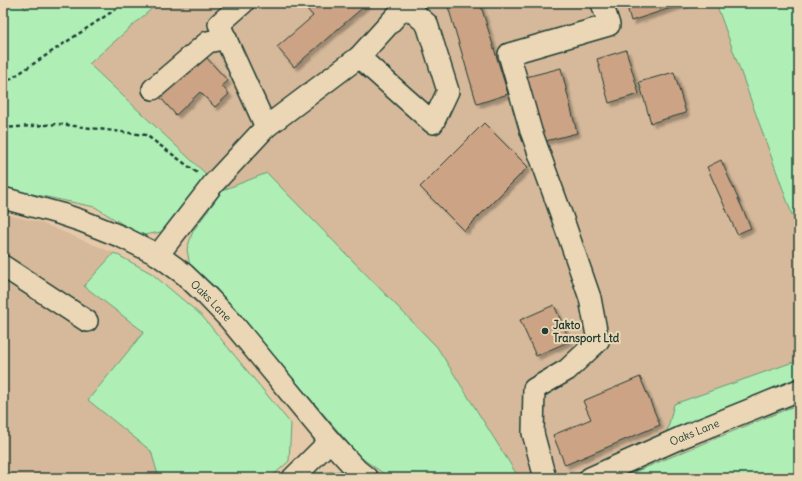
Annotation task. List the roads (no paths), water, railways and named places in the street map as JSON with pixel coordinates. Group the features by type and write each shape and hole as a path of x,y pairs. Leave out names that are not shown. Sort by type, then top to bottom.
{"street":[{"path":"243,3 219,24 266,127"},
{"path":"545,478 533,433 534,389 567,370 598,341 590,298 531,131 508,54 609,25 602,3"},
{"path":"158,256 213,184 266,127 359,57 406,4 427,24 448,91 433,123 359,57"},
{"path":"153,89 208,42 226,38"},
{"name":"Oaks Lane","path":"3,198 61,214 122,237 158,256 184,274 208,296 330,441 367,478"},
{"path":"3,266 87,321"},
{"name":"Oaks Lane","path":"590,478 680,438 799,390"},
{"path":"293,478 330,441"}],"place":[{"name":"Jakto Transport Ltd","path":"545,331"}]}
